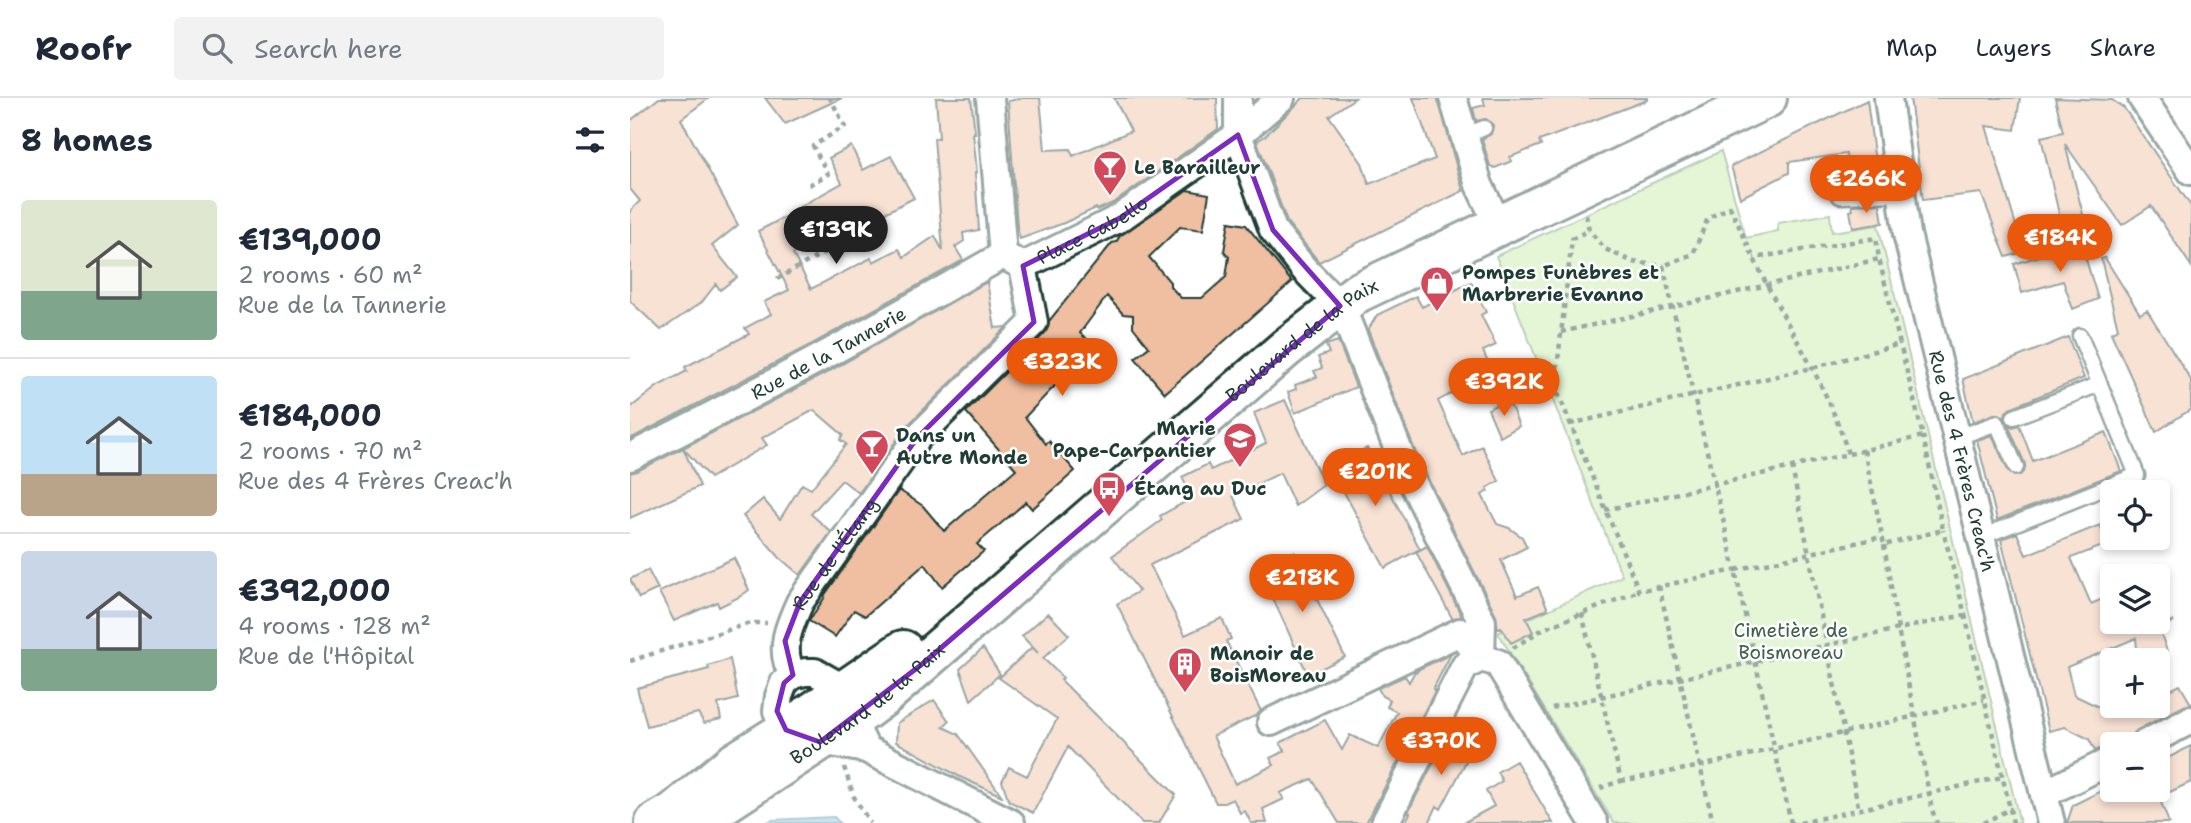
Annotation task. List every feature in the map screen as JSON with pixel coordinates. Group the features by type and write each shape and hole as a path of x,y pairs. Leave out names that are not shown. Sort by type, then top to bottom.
{"main road":[{"name":"Boulevard de la Paix","path":"1333,299 1347,278 1380,261 1727,98"},
{"name":"Boulevard de la Paix","path":"695,823 853,721 906,648 1279,326 1333,299 1357,293 1767,98"},
{"name":"Boulevard de la Paix","path":"655,823 674,812 732,764 817,746"}],"street":[{"path":"990,98 1013,260"},
{"path":"1238,98 1238,135 1273,230 1304,269 1333,299 1405,467 1482,622 1481,658"},
{"name":"Place Cabello","path":"1034,322 1013,260 1120,218 1238,135 1281,98"},
{"path":"1452,98 1474,132 1479,185 1492,210"},
{"name":"Rue des 4 Frères Creac'h","path":"1888,98 1907,234 2051,823"},
{"path":"2142,98 2191,171"},
{"name":"Rue de la Tannerie","path":"630,457 924,301 1013,260"},
{"name":"Rue de l'Étang","path":"793,674 786,663 785,641 800,602 917,438 1034,322"},
{"path":"1271,722 1460,632 1481,658 1497,663 1594,823"},
{"path":"1385,823 1465,666 1481,658"},
{"path":"817,746 777,710 784,683 793,674 805,671 816,672 836,684 853,721 1011,823"},
{"path":"2168,732 2191,720"},
{"path":"2044,794 2100,766"}],"lane":[{"path":"1840,196 1900,194"},
{"path":"1981,537 2137,475 2080,336"},
{"path":"2014,417 2100,384"},
{"path":"1956,438 1988,426 2011,469"}],"path":[{"path":"809,185 828,174 813,146 845,126 830,98"},
{"path":"1586,214 1589,230 1605,250 1633,262 1664,266 1693,254 1708,218 1730,207 1767,286 1812,368 1842,432 1849,454"},
{"path":"776,279 872,226"},
{"path":"1589,230 1572,239 1555,386 1639,591"},
{"path":"1754,258 1876,238 2013,823"},
{"path":"1560,332 1879,259"},
{"path":"1664,266 1791,823"},
{"path":"1570,424 1812,368 1900,344"},
{"path":"1605,510 1923,436"},
{"path":"1864,450 1932,810 1937,823"},
{"path":"1791,467 1859,811"},
{"path":"1884,545 1943,530"},
{"path":"1519,659 1513,649 1543,629 1639,591 1882,537"},
{"path":"1659,586 1713,823"},
{"path":"1582,613 1621,781"},
{"path":"1546,698 1553,708 1965,615"},
{"path":"630,661 750,623 790,624"},
{"path":"1593,777 1600,788 1621,781 1844,734 1984,700"},
{"path":"817,746 870,823"},
{"path":"1800,823 2002,777"},
{"path":"1983,823 2010,809"}],"highlighted area":[{"path":"1238,135 1273,230 1340,306 921,665 820,742 786,730 777,711 784,683 793,675 785,641 800,602 917,438 1034,322 1023,266 1120,218"}],"green space":[{"name":"Cimetière de Boismoreau","path":"1721,151 1746,238 1778,231 1778,223 1830,214 1832,232 1878,225 2020,823 1614,823 1498,633 1622,576 1496,256"}],"water":[{"path":"834,817 840,823 766,823 772,820"}],"building":[{"path":"659,98 709,98 681,119 738,225 712,246 737,277 720,290 716,284 702,302 661,330 630,301 630,211 640,201 630,189 630,121"},
{"path":"765,98 842,98 785,124"},
{"path":"936,98 971,98 979,230 963,233 964,241 955,247 963,260 810,345 630,439 630,408 658,386 687,371 685,367 749,334 745,328 771,314 764,302 789,290 758,231 842,183 829,158 851,146 863,170 891,156 914,198 793,254 811,289 871,258 873,262 899,249 904,257 935,236 943,251 934,138 939,138"},
{"path":"1040,98 1045,150 1070,149 1073,156 1131,131 1114,98 1217,98 1218,129 1115,202 1020,239 1008,101"},
{"path":"1303,98 1355,98 1329,116 1362,163 1369,184 1435,159 1413,98 1438,98 1463,191 1319,262 1287,222 1257,141"},
{"path":"1483,98 1647,100 1539,141 1541,145 1510,157 1512,161 1495,168 1490,166 1482,139 1491,134 1493,125 1486,119 1476,121 1473,108 1485,105"},
{"path":"1910,98 2020,98 2015,130 1986,126 2024,252 2006,257 1981,193 1923,200"},
{"path":"2055,98 2112,100 2124,108 2191,206 2191,266 2151,206 2122,225 2065,144 2086,226 2063,231 2041,137 2063,132"},
{"path":"1867,100 1878,185 1850,186 1846,154 1789,162 1789,173 1740,198 1731,166"},
{"path":"1187,190 1209,194 1203,230 1180,227 1149,257 1181,298 1202,298 1226,277 1229,257 1224,251 1229,222 1246,225 1292,282 1165,393 1135,358 1149,347 1133,327 1133,315 1123,314 1107,296 1080,333 1088,340 1065,367 1069,371 1025,417 1046,444 1049,441 1075,471 1032,509 1026,502 977,544 984,551 942,587 925,564 865,616 854,610 835,637 809,621 899,490 923,506 944,531 1016,469 966,412 1045,333 1049,321 1112,243"},
{"path":"1880,204 1883,223 1853,228 1850,211 1853,210 1852,205"},
{"path":"2081,243 2098,299 2073,309 2063,281 2022,293 2014,264"},
{"path":"2105,258 2140,314 2147,310 2191,380 2191,409 2156,432 2111,333 2118,329 2101,259"},
{"path":"987,282 995,328 1007,327 906,427 859,493 842,480 811,514 831,532 800,575 780,558 743,516 763,499 780,519 802,484 811,489 846,444 840,440 843,435 814,410 762,438 767,445 710,478 683,448 826,373"},
{"path":"1471,282 1486,312 1481,315 1496,345 1483,351 1489,365 1470,375 1474,381 1438,401 1463,456 1482,446 1499,481 1487,488 1488,491 1482,495 1497,524 1522,537 1527,547 1501,560 1517,596 1538,587 1548,609 1526,618 1533,632 1511,643 1501,627 1498,629 1496,615 1419,461 1368,330 1377,315 1416,296 1422,307"},
{"path":"2068,337 2084,378 2012,407 2005,417 1994,414 1973,422 1963,379"},
{"path":"1338,341 1356,387 1295,413 1288,392 1296,389 1295,385 1317,377 1314,371 1322,368 1318,357 1329,353 1326,345"},
{"path":"1508,399 1519,426 1500,437 1488,409"},
{"path":"1285,400 1324,485 1295,506 1280,473 1233,496 1244,519 1150,565 1185,635 1222,618 1231,639 1226,641 1261,711 1213,736 1235,784 1274,765 1270,758 1285,751 1280,743 1325,720 1342,750 1350,735 1378,748 1397,712 1387,707 1390,700 1382,696 1378,688 1405,676 1409,682 1415,671 1451,654 1433,689 1435,691 1366,823 1339,823 1312,779 1280,793 1284,799 1263,809 1267,823 1251,823 1245,811 1240,813 1233,799 1216,803 1117,604 1139,591 1112,556 1162,520 1160,516 1192,498 1182,477 1208,464 1211,470 1266,443 1254,413"},
{"path":"2008,425 2019,425 2033,461 2106,432 2121,471 1997,520 1977,440 1992,435 2008,471 2014,476 2020,475 2025,464"},
{"path":"683,448 700,486 630,518 630,473"},
{"path":"1367,448 1420,549 1385,568 1330,466"},
{"path":"2100,525 2100,547 2071,558 2091,604 2100,600 2100,634 2161,634 2166,648 2137,648 2136,638 2112,648 2100,648 2100,653 2067,667 2074,695 2100,708 2100,718 2160,718 2135,732 2100,732 2100,749 2095,751 2089,739 2065,727 2049,731 2001,539 2017,533 2026,555"},
{"path":"1427,546 1462,617 1452,618 1416,552"},
{"path":"1294,552 1345,657 1308,675 1259,568"},
{"path":"734,558 749,590 719,607 717,602 674,621 659,592"},
{"path":"648,570 658,589 639,598 630,579"},
{"path":"1048,613 1069,635 1043,658 1063,678 1061,680 1176,795 1159,823 1142,823 1068,747 1033,813 1009,801 1002,781 1009,767 1027,776 1057,719 999,678 1032,647 1038,653 1022,636"},
{"path":"983,648 1000,674 971,700 960,669"},
{"path":"730,659 738,699 718,704 721,719 704,723 698,713 647,726 637,688 709,669 708,666"},
{"path":"2180,685 2191,704 2170,713 2170,690"},
{"path":"934,700 949,721 943,727 958,734 1002,796 962,778 896,742 897,723"},
{"path":"1456,719 1472,750 1441,809 1437,806 1429,823 1405,823 1410,813 1408,812"},
{"path":"2191,746 2191,782 2170,792 2170,757"},
{"path":"1516,761 1553,823 1463,823 1494,806 1486,791 1502,781 1497,772"},
{"path":"2100,792 2100,802 2161,802 2169,823 2067,823 2073,805"}],"place":[{"name":"Le Barailleur","path":"1110,197"},
{"name":"Pompes Funèbres et Marbrerie Evanno","path":"1437,313"},
{"name":"Marie Pape-Carpantier","path":"1240,469"},
{"name":"Dans un Autre Monde","path":"872,476"},
{"name":"Étang au Duc","path":"1109,518"},
{"name":"Manoir de BoisMoreau","path":"1185,694"}]}
